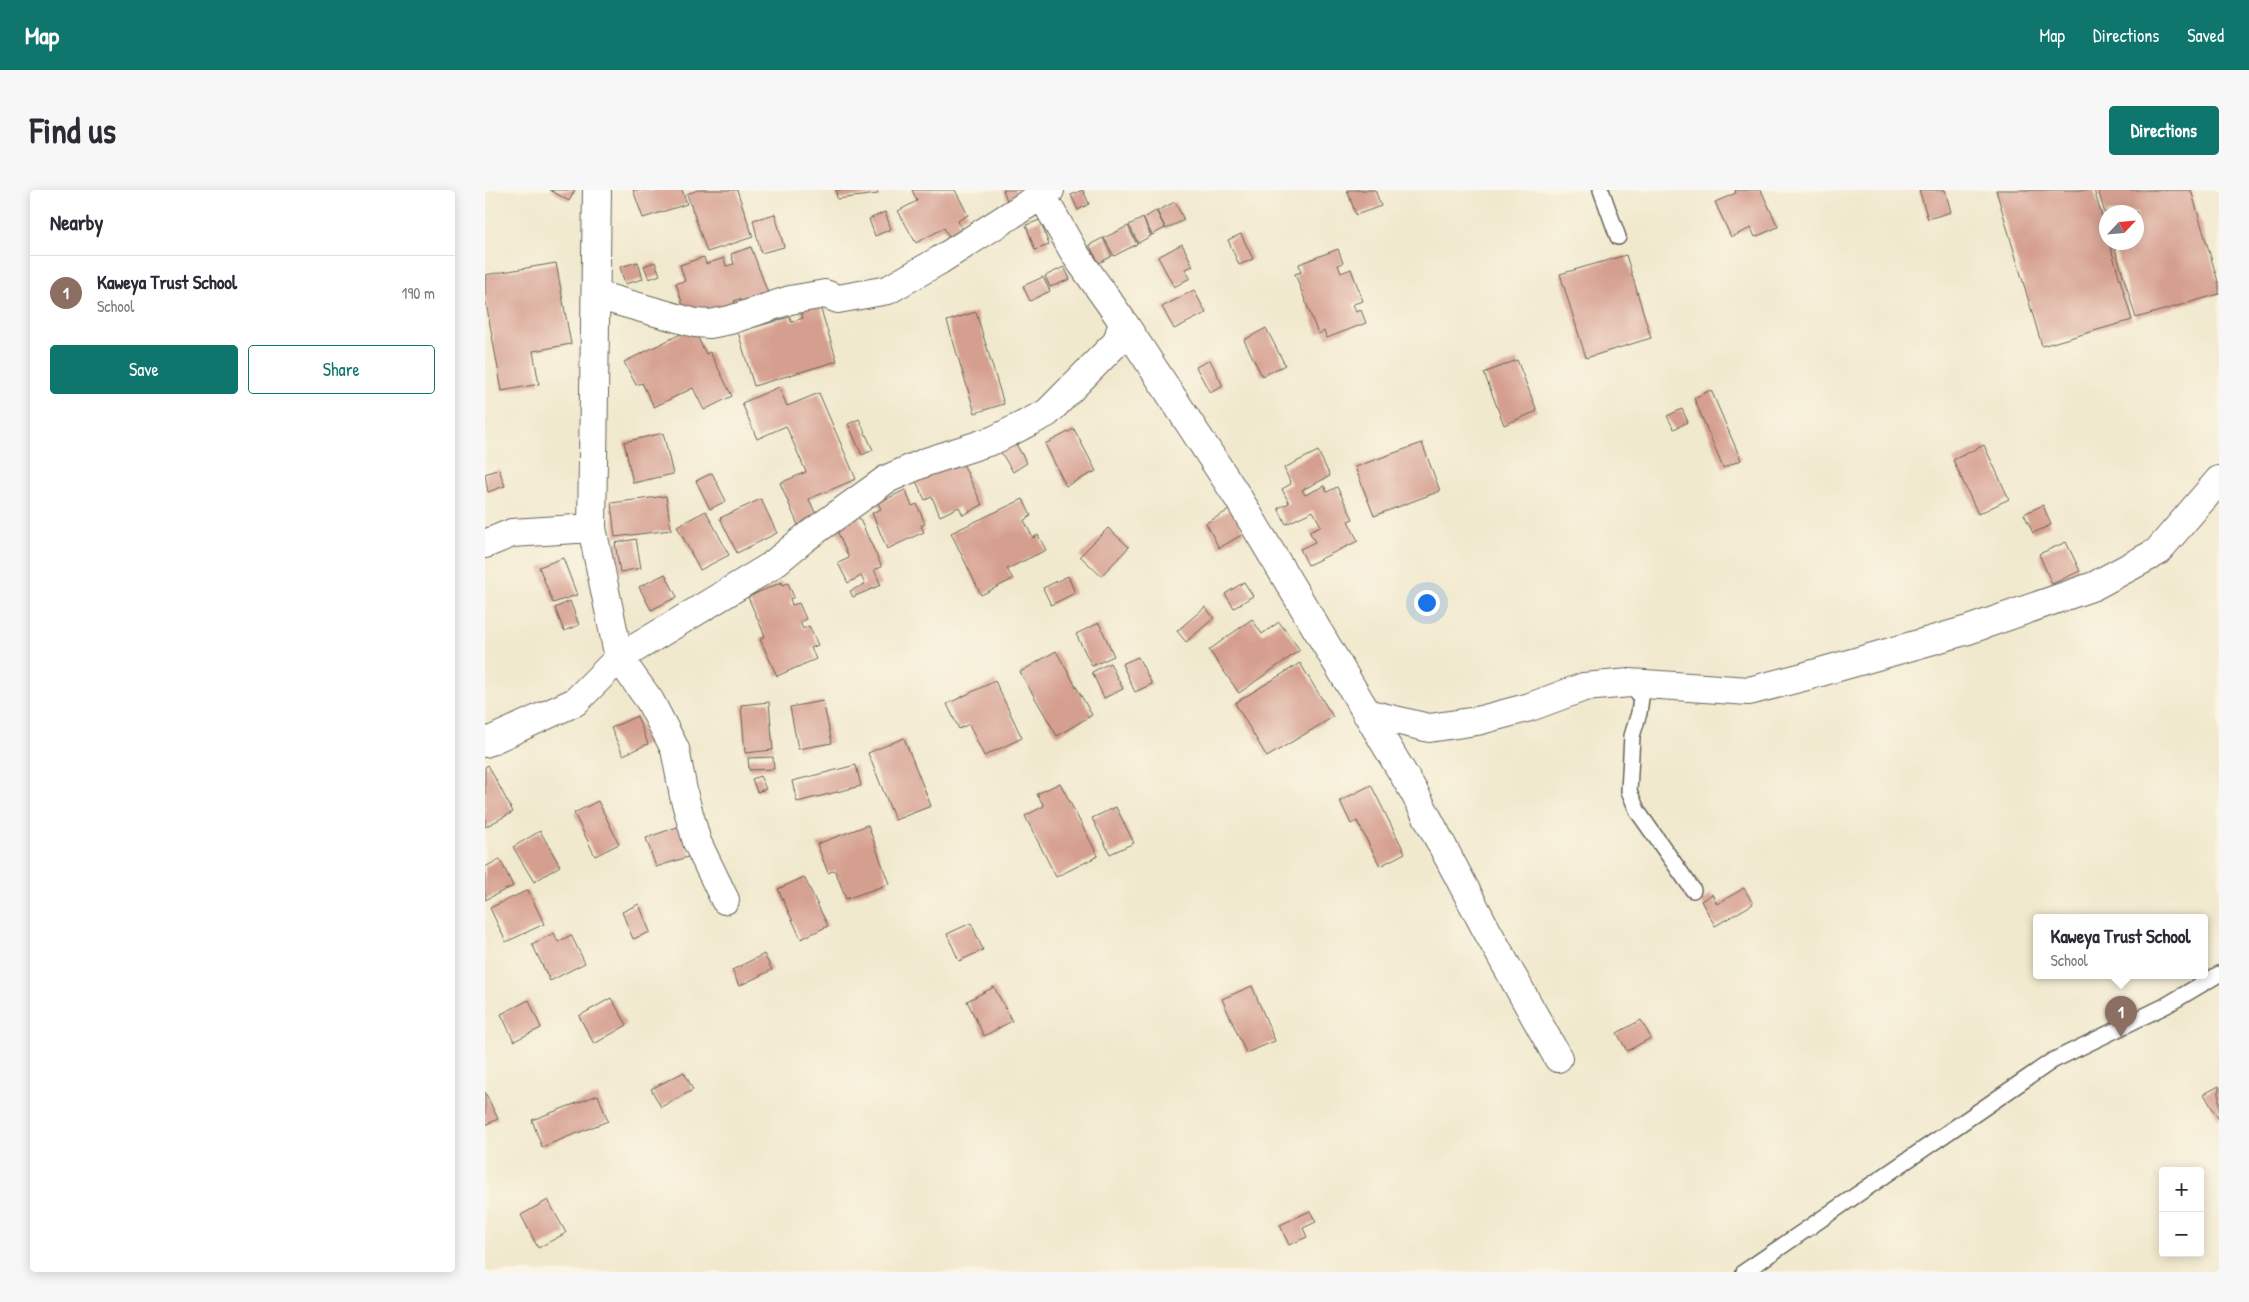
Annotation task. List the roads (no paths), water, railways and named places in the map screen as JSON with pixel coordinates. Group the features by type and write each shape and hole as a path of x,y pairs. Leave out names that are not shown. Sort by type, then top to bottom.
{"street":[{"path":"597,190 592,528 619,658 650,701 675,748 684,796 697,842 725,900"},
{"path":"596,295 695,323 710,324 730,320 789,300 825,294 838,299 888,290 949,255 1043,191 1075,254 1123,322 1237,496 1414,792 1486,929 1558,1058"},
{"path":"485,742 575,702 619,658 771,566 805,538 887,479 926,462 994,440 1047,413 1117,342 1123,322"},
{"path":"1366,713 1429,728 1477,722 1585,687 1630,683 1749,691 1968,630 2094,586 2157,552 2219,480"},
{"path":"485,544 512,534 592,528"}],"lane":[{"path":"1601,190 1618,237"},
{"path":"1630,683 1641,698 1639,713 1632,736 1629,791 1638,812 1693,890"},
{"path":"1744,1272 2052,1061 2165,1006 2219,974"}],"place":[{"name":"Kaweya Trust School","path":"2121,1037"}]}
